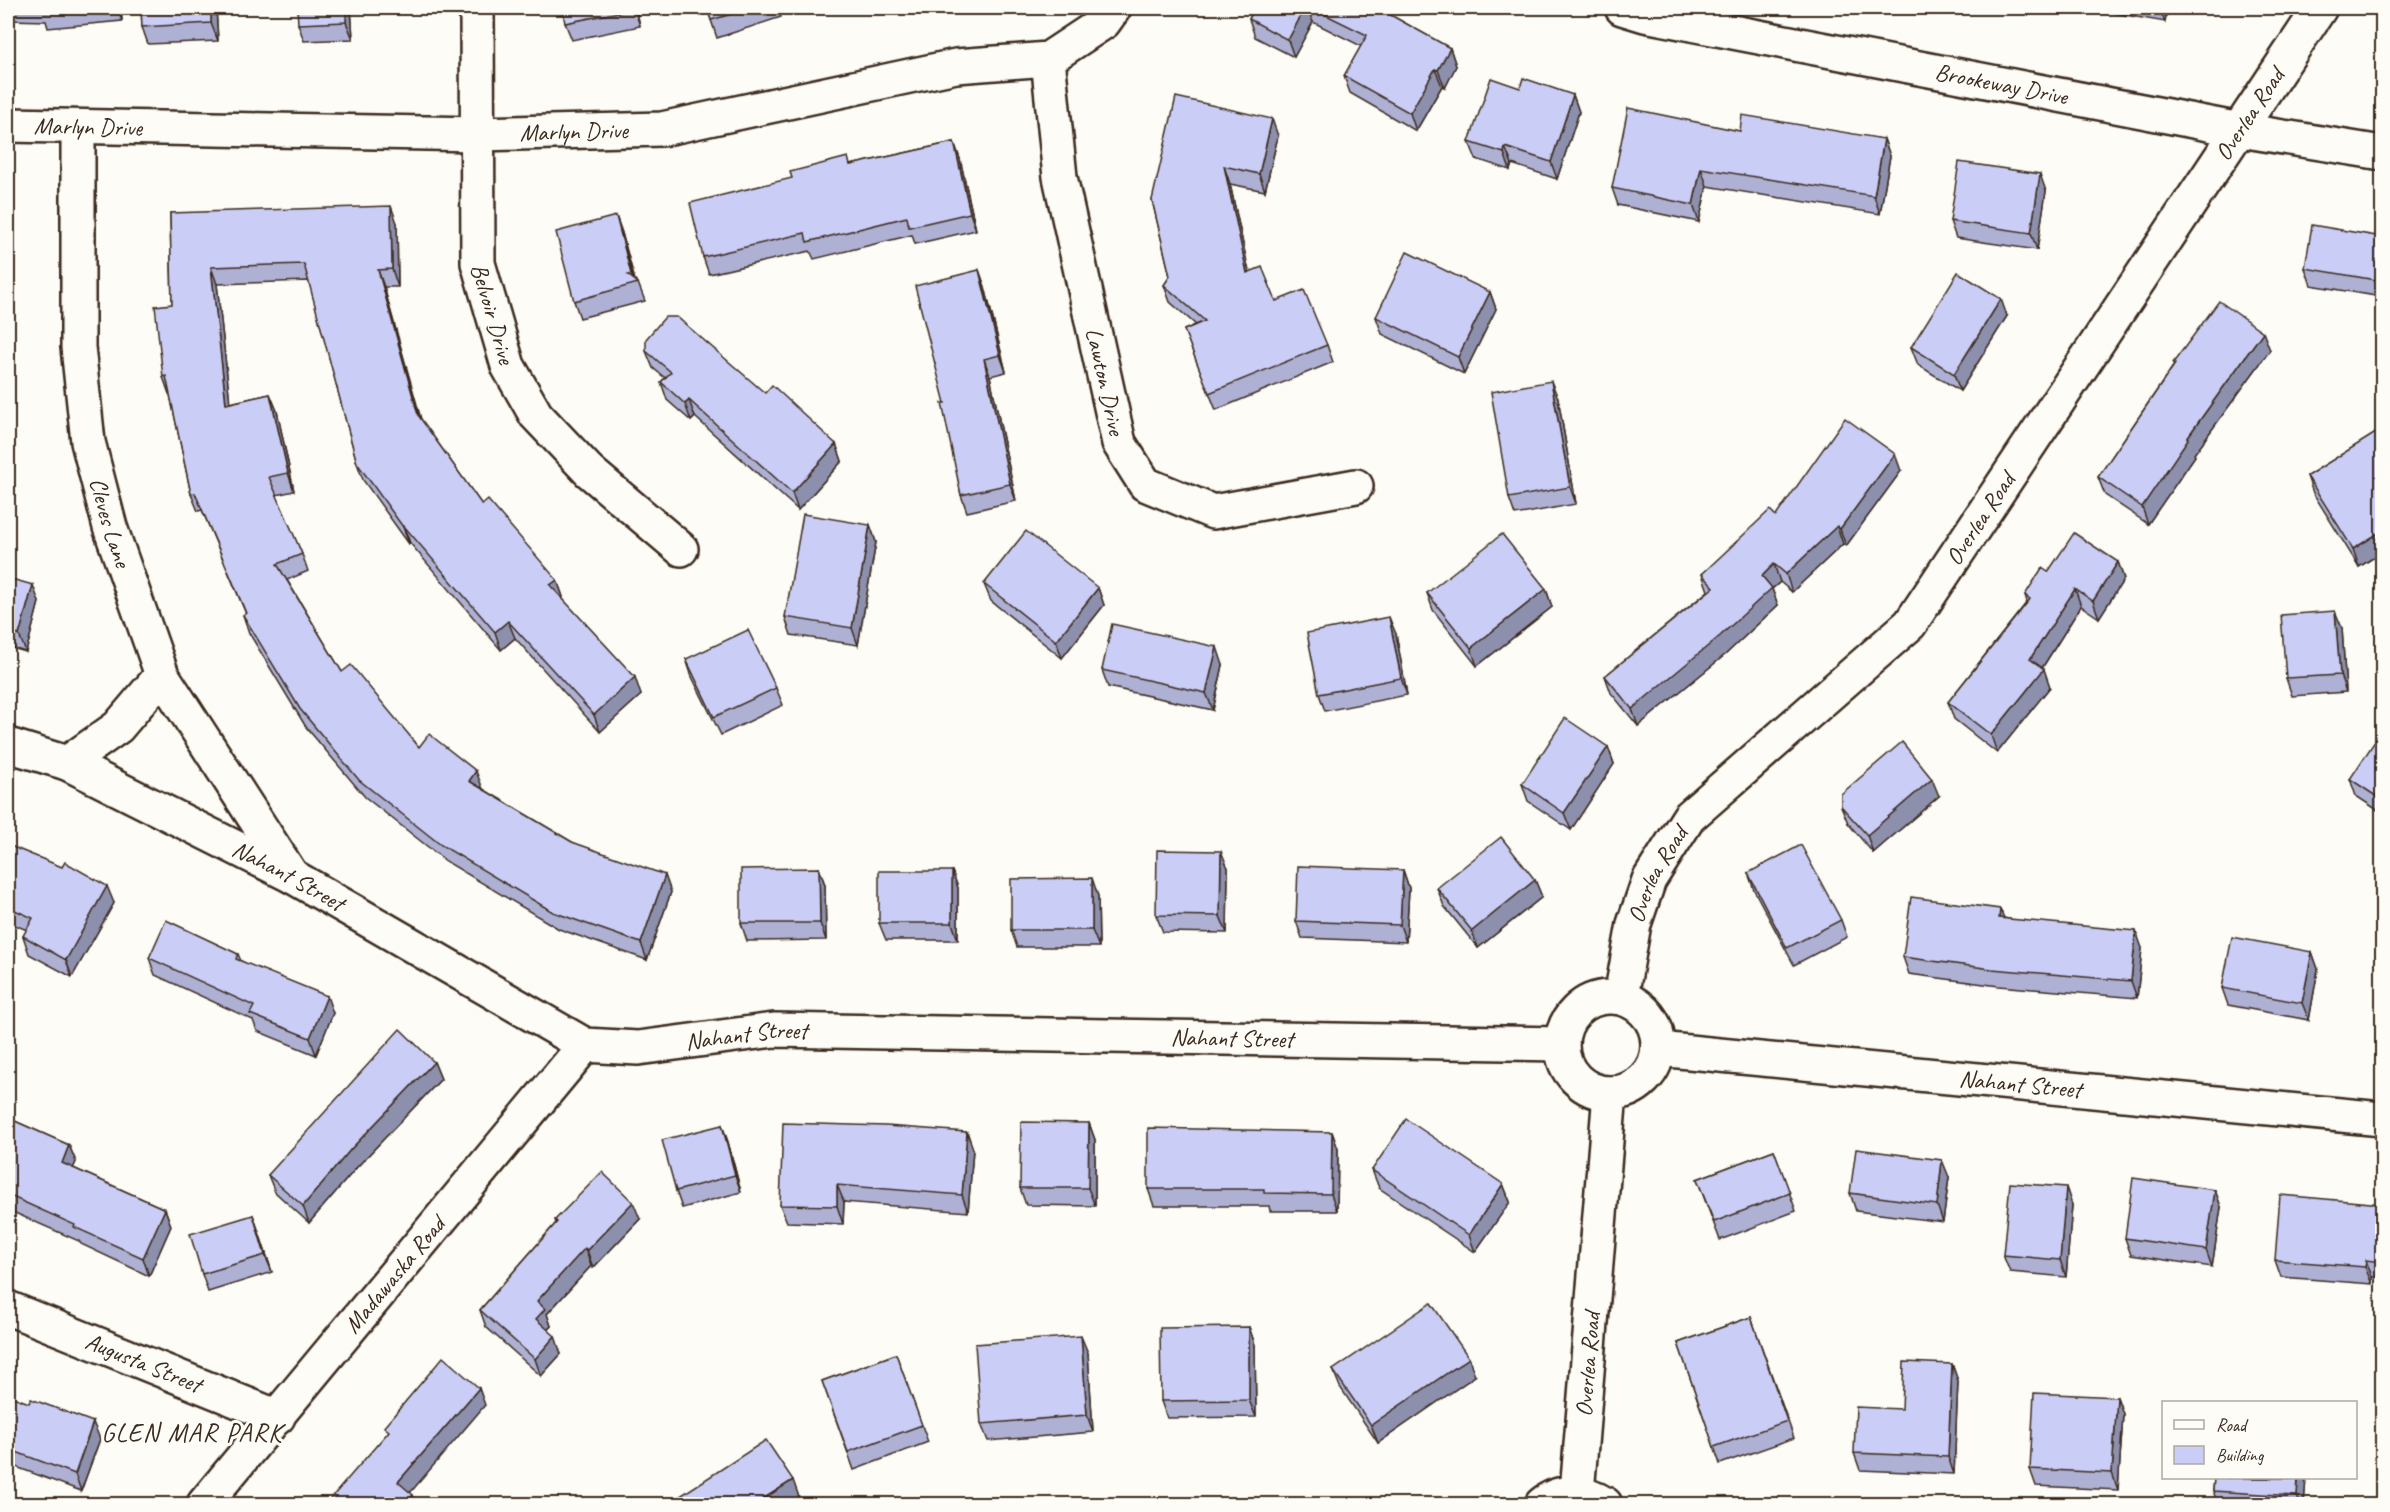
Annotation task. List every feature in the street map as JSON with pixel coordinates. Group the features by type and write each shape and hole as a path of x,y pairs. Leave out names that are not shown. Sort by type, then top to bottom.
{"street":[{"name":"Belvoir Drive","path":"477,8 478,263 508,366 536,415 589,471 681,549"},
{"name":"Marlyn Drive","path":"8,125 478,134 662,129 956,66 1048,59 1104,22 1114,8"},
{"name":"Brookeway Drive","path":"1622,8 1645,15 2240,130 2382,153"},
{"name":"Overlea Road","path":"1621,998 1634,924 1649,880 1689,817 1910,624 2320,8"},
{"name":"Lawton Drive","path":"1048,59 1060,177 1119,443 1144,484 1213,512 1356,486"},
{"name":"Cleves Lane","path":"78,127 78,347 88,442 110,527 162,675 292,876"},
{"path":"67,763 118,727 162,675"},
{"name":"Nahant Street","path":"8,745 67,763 292,876 585,1045 638,1048 774,1030 1562,1044"},
{"path":"1599,998 1621,998 1634,1002 1649,1016 1658,1035 1659,1049 1648,1076 1637,1086 1610,1093 1595,1091 1581,1084 1571,1073 1564,1059 1562,1044 1564,1030 1570,1017 1580,1007 1599,998"},
{"name":"Madawaska Road","path":"204,1504 585,1045"},
{"name":"Nahant Street","path":"1659,1049 2382,1119"},
{"name":"Overlea Road","path":"1591,1499 1610,1093"},
{"name":"Augusta Street","path":"8,1308 278,1417"},
{"path":"1542,1504 1561,1494 1591,1499"}],"building":[{"path":"41,8 76,8 42,10"},
{"path":"141,8 211,8 211,23 142,27"},
{"path":"297,8 346,8 346,22 298,24"},
{"path":"562,8 634,8 634,9 565,23"},
{"path":"707,8 752,8 711,20"},
{"path":"1255,8 1305,8 1288,40 1249,19"},
{"path":"1312,8 1378,8 1450,48 1410,113 1344,76 1367,35"},
{"path":"1491,78 1520,88 1523,78 1573,95 1551,162 1505,147 1504,153 1469,142"},
{"path":"1176,97 1272,119 1259,174 1224,166 1247,273 1262,267 1276,301 1304,290 1327,345 1209,393 1184,330 1205,321 1164,285 1170,276 1152,200"},
{"path":"1628,108 1740,131 1742,115 1884,139 1874,196 1701,168 1693,205 1612,188"},
{"path":"954,142 970,213 909,227 907,217 807,242 805,233 703,257 690,203 792,178 790,172 848,157 850,165"},
{"path":"1959,162 2040,174 2031,233 1950,221"},
{"path":"391,206 392,269 378,270 418,415 482,505 488,500 557,580 550,585 635,677 594,715 508,621 495,632 403,527 357,463 304,264 211,267 226,404 270,394 288,473 269,477 302,554 277,564 342,672 351,665 419,747 429,734 476,771 469,781 572,842 665,875 641,943 553,912 441,845 359,780 300,709 243,615 246,613 195,493 191,494 166,376 163,377 155,306 172,304 170,213"},
{"path":"616,216 631,274 628,275 638,283 574,301 556,232"},
{"path":"2312,225 2382,237 2382,281 2305,268"},
{"path":"1407,252 1490,292 1458,357 1376,317"},
{"path":"979,270 1000,355 984,359 1010,484 961,495 942,403 945,403 915,286"},
{"path":"1958,272 2001,299 1954,374 1911,347"},
{"path":"2219,301 2263,332 2187,438 2142,507 2098,477 2175,364 2173,363"},
{"path":"665,317 677,317 765,393 772,385 836,444 792,493 689,400 685,404 661,382 671,372 646,351 646,339"},
{"path":"1551,381 1570,487 1509,498 1491,392"},
{"path":"1845,418 1895,454 1840,529 1837,526 1786,574 1774,564 1762,576 1772,588 1720,636 1632,709 1605,676 1714,587 1702,574 1770,510 1776,516"},
{"path":"2382,429 2382,531 2353,549 2307,476"},
{"path":"803,514 870,525 852,628 785,617"},
{"path":"1026,531 1098,588 1056,641 984,584"},
{"path":"2074,533 2118,562 2093,601 2075,589 2030,659 2044,669 1991,735 1948,702 2030,599 2025,595 2042,568 2048,572"},
{"path":"1502,534 1546,589 1471,648 1427,593"},
{"path":"8,578 33,585 19,635 8,632"},
{"path":"2335,611 2340,675 2286,678 2281,615"},
{"path":"1389,617 1401,678 1319,694 1307,633"},
{"path":"1112,624 1217,647 1206,693 1102,670"},
{"path":"748,630 776,688 714,717 686,659"},
{"path":"1565,718 1608,747 1564,813 1522,784"},
{"path":"2375,741 2382,746 2382,800 2350,779"},
{"path":"1902,742 1932,779 1867,835 1841,806 1841,794"},
{"path":"1501,837 1535,880 1472,931 1437,888"},
{"path":"8,845 62,867 65,862 107,886 66,960 23,936 33,918 8,907"},
{"path":"1801,845 1841,920 1787,948 1748,873"},
{"path":"1157,850 1221,851 1220,916 1156,915"},
{"path":"1298,866 1403,870 1400,925 1296,921"},
{"path":"819,868 820,923 741,923 741,869"},
{"path":"879,871 952,871 952,923 879,923"},
{"path":"1092,878 1092,930 1011,930 1011,879"},
{"path":"1911,897 2000,909 1999,918 2136,931 2131,981 1992,969 1903,957"},
{"path":"166,920 238,954 236,959 327,996 310,1038 250,1014 254,1006 149,958"},
{"path":"2232,937 2312,952 2302,1003 2222,988"},
{"path":"400,1029 434,1062 351,1149 303,1206 268,1175"},
{"path":"8,1118 69,1145 62,1163 165,1209 143,1258 8,1195"},
{"path":"1406,1119 1503,1184 1469,1235 1372,1170"},
{"path":"1021,1122 1089,1123 1088,1188 1020,1188"},
{"path":"783,1123 886,1126 967,1132 962,1195 837,1185 837,1206 780,1205"},
{"path":"722,1125 735,1175 676,1191 662,1140"},
{"path":"1148,1128 1332,1132 1331,1194 1264,1193 1264,1189 1148,1189"},
{"path":"1856,1149 1942,1160 1937,1205 1850,1193"},
{"path":"1774,1150 1790,1193 1714,1222 1697,1179"},
{"path":"602,1172 633,1202 587,1250 585,1248 537,1301 545,1309 536,1319 555,1336 535,1359 480,1310 557,1222 555,1220"},
{"path":"2133,1178 2215,1190 2206,1250 2125,1238"},
{"path":"2010,1183 2066,1187 2060,1260 2003,1255"},
{"path":"2280,1195 2382,1204 2382,1262 2366,1260 2365,1267 2275,1260"},
{"path":"253,1215 265,1255 202,1274 190,1234"},
{"path":"1431,1303 1469,1358 1371,1425 1333,1370"},
{"path":"1751,1317 1787,1421 1714,1447 1678,1343"},
{"path":"1249,1327 1249,1400 1161,1401 1160,1328"},
{"path":"1081,1336 1087,1415 981,1424 975,1344"},
{"path":"896,1354 922,1425 848,1452 822,1381"},
{"path":"443,1357 479,1388 398,1482 413,1495 405,1504 326,1504 389,1431 384,1427"},
{"path":"1904,1362 1952,1364 1948,1457 1854,1453 1856,1407 1902,1409"},
{"path":"2034,1393 2117,1397 2112,1473 2030,1469"},
{"path":"8,1395 29,1403 31,1399 93,1422 75,1474 8,1449"},
{"path":"766,1440 793,1480 755,1504 668,1504"},
{"path":"2214,1479 2298,1479 2297,1496 2213,1491"}],"district":[{"name":"GLEN MAR PARK","path":"192,1432"}]}
